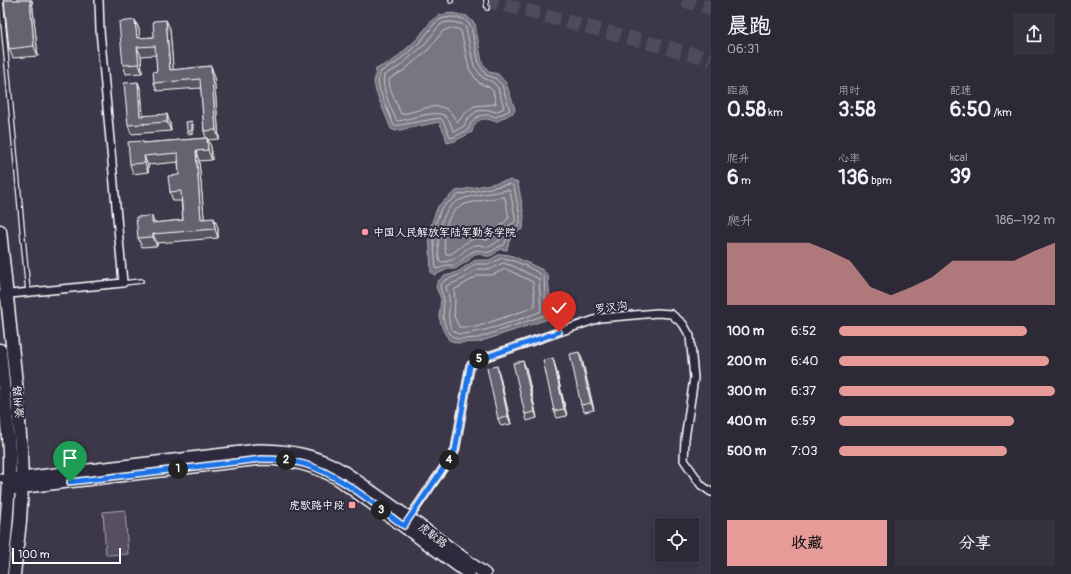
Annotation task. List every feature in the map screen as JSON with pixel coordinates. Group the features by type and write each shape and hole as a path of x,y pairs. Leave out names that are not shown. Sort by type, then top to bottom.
{"main road":[{"name":"渝州路","path":"0,231 3,285 16,382 21,449 22,482 20,521 14,574"},
{"name":"渝州路","path":"0,350 8,451 6,482 7,519 1,574"},
{"name":"虎歇路","path":"6,482 22,482 261,459 290,461 305,464 329,474 407,522 485,574"},
{"name":"虎歇路","path":"407,522 469,574"}],"street":[{"path":"3,285 28,292 123,283 100,30 99,0"},
{"name":"罗汉沟","path":"407,522 455,451 470,366 477,360 600,318 657,313 671,314 683,324 690,336 694,378 685,439 684,460 701,486 711,492"}],"lane":[{"path":"1,0 28,292"},
{"path":"486,0 487,8"},
{"path":"123,283 141,281"}],"shaded area":[{"path":"125,510 128,554 106,555 103,512"}],"water":[{"path":"452,13 467,16 475,24 482,62 489,72 498,74 506,83 515,109 514,112 496,122 487,119 480,120 475,124 472,132 455,141 447,143 445,134 439,122 396,131 391,129 376,92 374,82 376,69 394,60 418,38 432,20 439,15"},
{"path":"510,180 518,183 524,216 523,229 516,232 512,236 507,250 500,249 490,256 485,256 478,253 473,255 469,260 455,269 448,269 435,275 431,273 429,230 438,206 456,191"},
{"path":"500,254 510,255 517,258 543,270 548,276 551,313 548,319 479,342 457,343 449,340 443,330 439,317 441,299 436,287 438,281 444,276 459,271 475,260 489,260"}],"building":[{"path":"4,0 30,0 34,46 9,49"},
{"path":"135,20 137,38 154,37 153,21 166,20 170,70 211,66 216,130 204,131 200,79 154,83 153,72 157,71 155,46 137,47 139,64 123,65 119,22"},
{"path":"138,82 140,116 167,114 167,122 128,125 124,83"},
{"path":"192,121 192,131 187,131 186,122"},
{"path":"207,138 208,150 196,151 201,219 214,218 215,229 153,234 153,237 138,238 136,217 152,216 152,223 183,220 181,191 170,192 168,176 179,175 178,153 144,156 145,163 130,164 128,142 143,141 143,143"},
{"path":"579,352 591,403 581,405 570,354"},
{"path":"553,358 564,409 554,411 543,360"},
{"path":"523,361 535,412 525,414 513,363"},
{"path":"497,366 508,417 498,419 487,368"}],"tunnel":[{"path":"485,0 711,59"},
{"path":"682,0 711,8"}],"place":[{"name":"中国人民解放军陆军勤务学院","path":"365,232"},
{"name":"虎歇路中段","path":"352,505"}],"route":[{"path":"70,482 261,459 275,459 305,464 329,474 404,526 455,451 470,366 477,360 559,332"}]}
